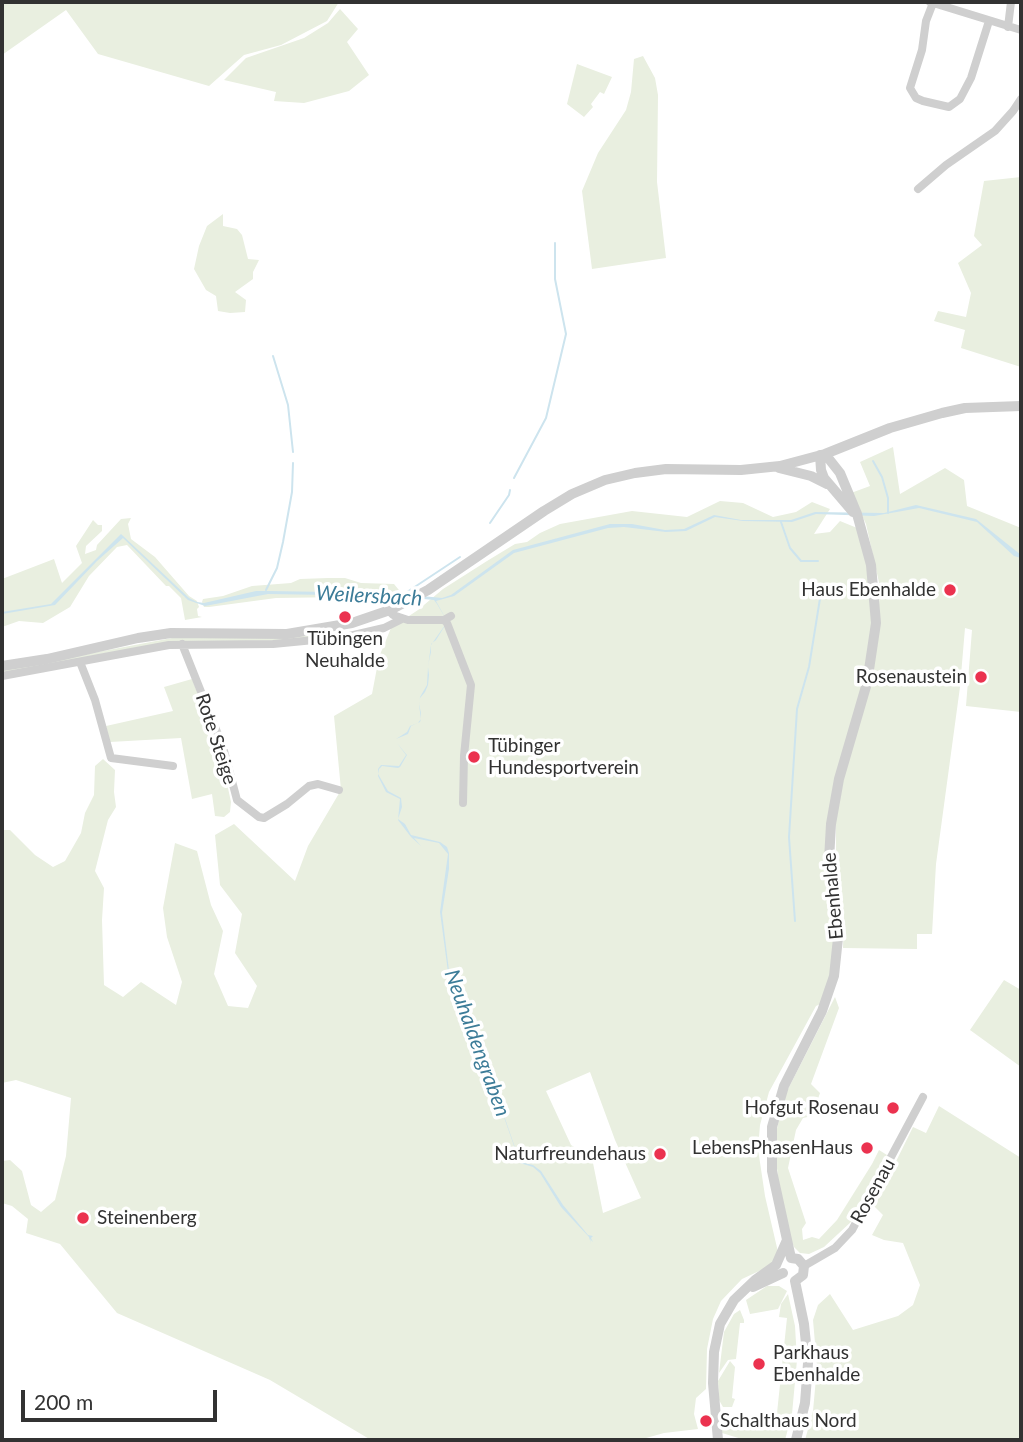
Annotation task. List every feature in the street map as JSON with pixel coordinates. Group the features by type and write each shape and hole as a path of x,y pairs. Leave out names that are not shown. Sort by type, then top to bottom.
{"street":[{"path":"989,21 971,78 960,100 949,107 916,98 910,89 922,50 931,2 949,5 1021,30"},
{"path":"1008,27 1011,2"},
{"path":"918,189 995,131 1021,99"},
{"path":"2,666 171,633 278,634 323,630 352,623 391,610 436,585 550,507 605,480 666,469 734,470 771,467 822,454 908,422 949,411 1021,405"},
{"path":"840,473 845,446"},
{"name":"Ebenhalde","path":"791,1258 772,1171 772,1127 788,1076 822,1011 834,976 838,938 829,860 831,824 836,790 867,683 875,637 873,576 854,504 840,473 822,454"},
{"name":"Ebenhalde","path":"822,454 821,470 829,485 843,498 860,525"},
{"path":"771,467 799,472 829,485"},
{"path":"391,610 393,615 402,619 448,618 447,623 471,685 464,756 463,803"},
{"path":"2,677 182,644 302,643 355,636 402,619"},
{"name":"Rote Steige","path":"182,644 223,747 237,800 264,818 310,786 318,784 339,790"},
{"path":"80,662 95,700 111,758 173,766"},
{"name":"Rosenau","path":"804,1266 835,1248 852,1230 923,1097"},
{"path":"718,1440 713,1383 716,1337 727,1311 755,1280 776,1265 787,1239"},
{"path":"791,1258 797,1259 804,1266 803,1275 795,1280 787,1279 783,1273 783,1266 791,1258"},
{"path":"746,1291 783,1273"},
{"path":"795,1280 808,1363 805,1403 796,1440"}],"green space":[{"path":"2,2 339,2 327,21 281,45 244,55 209,86 98,54 66,10 2,55"},
{"path":"340,9 358,29 347,42 369,75 349,91 304,103 274,101 276,92 224,80 246,58 304,38 328,23"},
{"path":"643,56 655,78 658,95 657,182 666,258 592,269 582,191 598,153 626,110 631,92 634,59"},
{"path":"577,64 612,77 604,94 600,92 591,104 593,107 584,117 567,104"},
{"path":"1021,177 1021,367 961,348 965,330 934,321 938,311 966,317 971,293 958,263 982,245 974,236 984,181"},
{"path":"223,214 223,226 237,229 242,235 248,259 259,260 253,272 253,279 235,292 246,300 245,312 218,311 216,296 206,290 194,269 207,226"},
{"path":"893,447 900,494 945,468 964,480 967,506 1021,528 1021,712 966,706 972,630 965,628 960,687 936,864 932,934 917,934 917,949 843,948 844,914 836,866 836,819 842,773 877,639 880,587 866,524 851,493 870,486 860,462"},
{"path":"720,501 743,503 773,517 796,512 812,502 830,509 814,534 830,532 840,521 862,530 876,623 831,824 837,924 827,1001 816,1006 769,1092 760,1125 758,1149 778,1252 770,1266 742,1279 721,1301 713,1319 707,1349 706,1389 696,1398 694,1414 698,1429 664,1433 639,1440 371,1440 270,1380 117,1313 60,1244 26,1233 28,1219 12,1206 2,1203 2,1161 10,1160 22,1171 31,1205 41,1212 55,1200 66,1156 71,1098 16,1080 2,1083 2,830 10,830 35,855 53,867 65,861 81,833 85,813 94,795 95,766 103,759 115,770 116,807 108,820 95,871 104,888 104,985 123,997 141,982 176,1005 182,982 167,937 163,908 175,843 197,851 211,905 223,931 214,974 228,1006 248,1008 257,986 235,953 242,914 220,885 215,835 234,824 295,881 308,846 341,790 334,716 372,694 379,657 391,628 443,589 487,561 515,544 527,542 560,524 632,511 687,517","holes":["590,1072 615,1140 641,1198 603,1213 593,1163 571,1145 546,1091"]},
{"path":"131,518 128,524 131,539 155,557 189,596 197,601 198,616 202,617 185,620 181,598 127,545 117,547 89,576 70,607 43,623 19,621 2,627 2,579 54,559 62,583 82,563 76,546 93,520 102,525 102,531 86,546 85,554 96,550 97,545 121,519"},
{"path":"345,578 361,583 394,584 403,595 391,601 347,597 276,598 209,607 204,607 202,602 203,599 223,596 252,586 291,583 300,579"},
{"path":"328,633 329,638 296,641 192,641 2,674 2,670 172,638 287,638"},
{"path":"192,679 220,751 231,802 230,812 224,817 215,816 212,794 192,799 181,738 110,742 106,726 173,711 164,687"},
{"path":"1004,980 1021,990 1021,1067 970,1030"},
{"path":"835,997 839,1008 811,1084 820,1093 812,1116 803,1118 796,1130 788,1168 806,1223 802,1229 803,1240 812,1237 819,1239 837,1220 879,1150 887,1155 852,1221 824,1247 809,1254 800,1253 790,1237 779,1187 774,1140 786,1093"},
{"path":"939,1106 1021,1158 1021,1440 805,1440 813,1411 817,1366 813,1320 818,1305 830,1294 853,1330 898,1316 913,1305 920,1285 903,1243 872,1235 883,1215 874,1206 913,1127 926,1133"},
{"path":"767,1286 779,1286 787,1291 778,1309 750,1314 746,1300"},
{"path":"788,1294 795,1326 797,1360 792,1414 785,1440 745,1440 722,1433 721,1420 724,1418 777,1413 787,1318 779,1317 781,1304"},
{"path":"740,1310 744,1323 740,1323 736,1359 728,1360 719,1373 724,1332 734,1314"},
{"path":"730,1361 735,1367 732,1398 735,1399 732,1407 723,1407 719,1400 718,1381"}],"water":[{"path":"916,505 976,519 1021,555 1021,558 1014,556 977,522 919,508 874,516 816,514 792,522 743,521 715,517 686,531 608,528 514,553 454,596 436,601 446,619 434,600 391,596 268,594 205,606 188,600 123,538 55,605 2,612 51,604 121,534 189,598 204,603 256,591 392,593 442,598 451,595 513,550 610,524 632,524 665,530 684,529 714,515 741,520 791,520 815,512 884,513"},
{"path":"428,667 428,685 419,701 427,685"},
{"path":"397,743 407,755 400,767 382,766 378,774 381,765 399,766 406,755"},
{"path":"378,774 388,791 401,798 402,807 398,819 400,799 386,792"},
{"path":"398,819 405,824 411,835 440,842 447,847 449,853 449,869 442,913 449,971 469,1014 520,1162 533,1165 541,1171 563,1205 588,1235 593,1236 593,1242 590,1239 591,1244 589,1237 561,1207 540,1173 533,1167 520,1163 468,1014 448,972 440,912 448,854 439,843 414,838 421,846 411,837"}],"waterway":[{"path":"514,478 546,418 566,334 555,279 555,243"},
{"path":"273,356 288,405 293,452"},
{"path":"873,461 882,477 888,498 888,513"},
{"path":"266,590 277,568 283,542 292,492 293,463"},
{"path":"490,523 510,490"},
{"path":"781,522 790,548 801,561 818,561"},
{"name":"Weilersbach","path":"401,596 460,557"},
{"path":"795,921 789,837 797,709 809,667 822,586"}],"place":[{"name":"Haus Ebenhalde","path":"950,590"},
{"name":"Tübingen Neuhalde","path":"345,617"},
{"name":"Rosenaustein","path":"981,677"},
{"name":"Tübinger Hundesportverein","path":"474,757"},
{"name":"Hofgut Rosenau","path":"893,1108"},
{"name":"LebensPhasenHaus","path":"867,1148"},
{"name":"Naturfreundehaus","path":"660,1154"},
{"name":"Steinenberg","path":"83,1218"},
{"name":"Parkhaus Ebenhalde","path":"759,1364"},
{"name":"Schalthaus Nord","path":"706,1421"}],"water label":[{"name":"Neuhaldengraben","path":"477,1043"}]}
